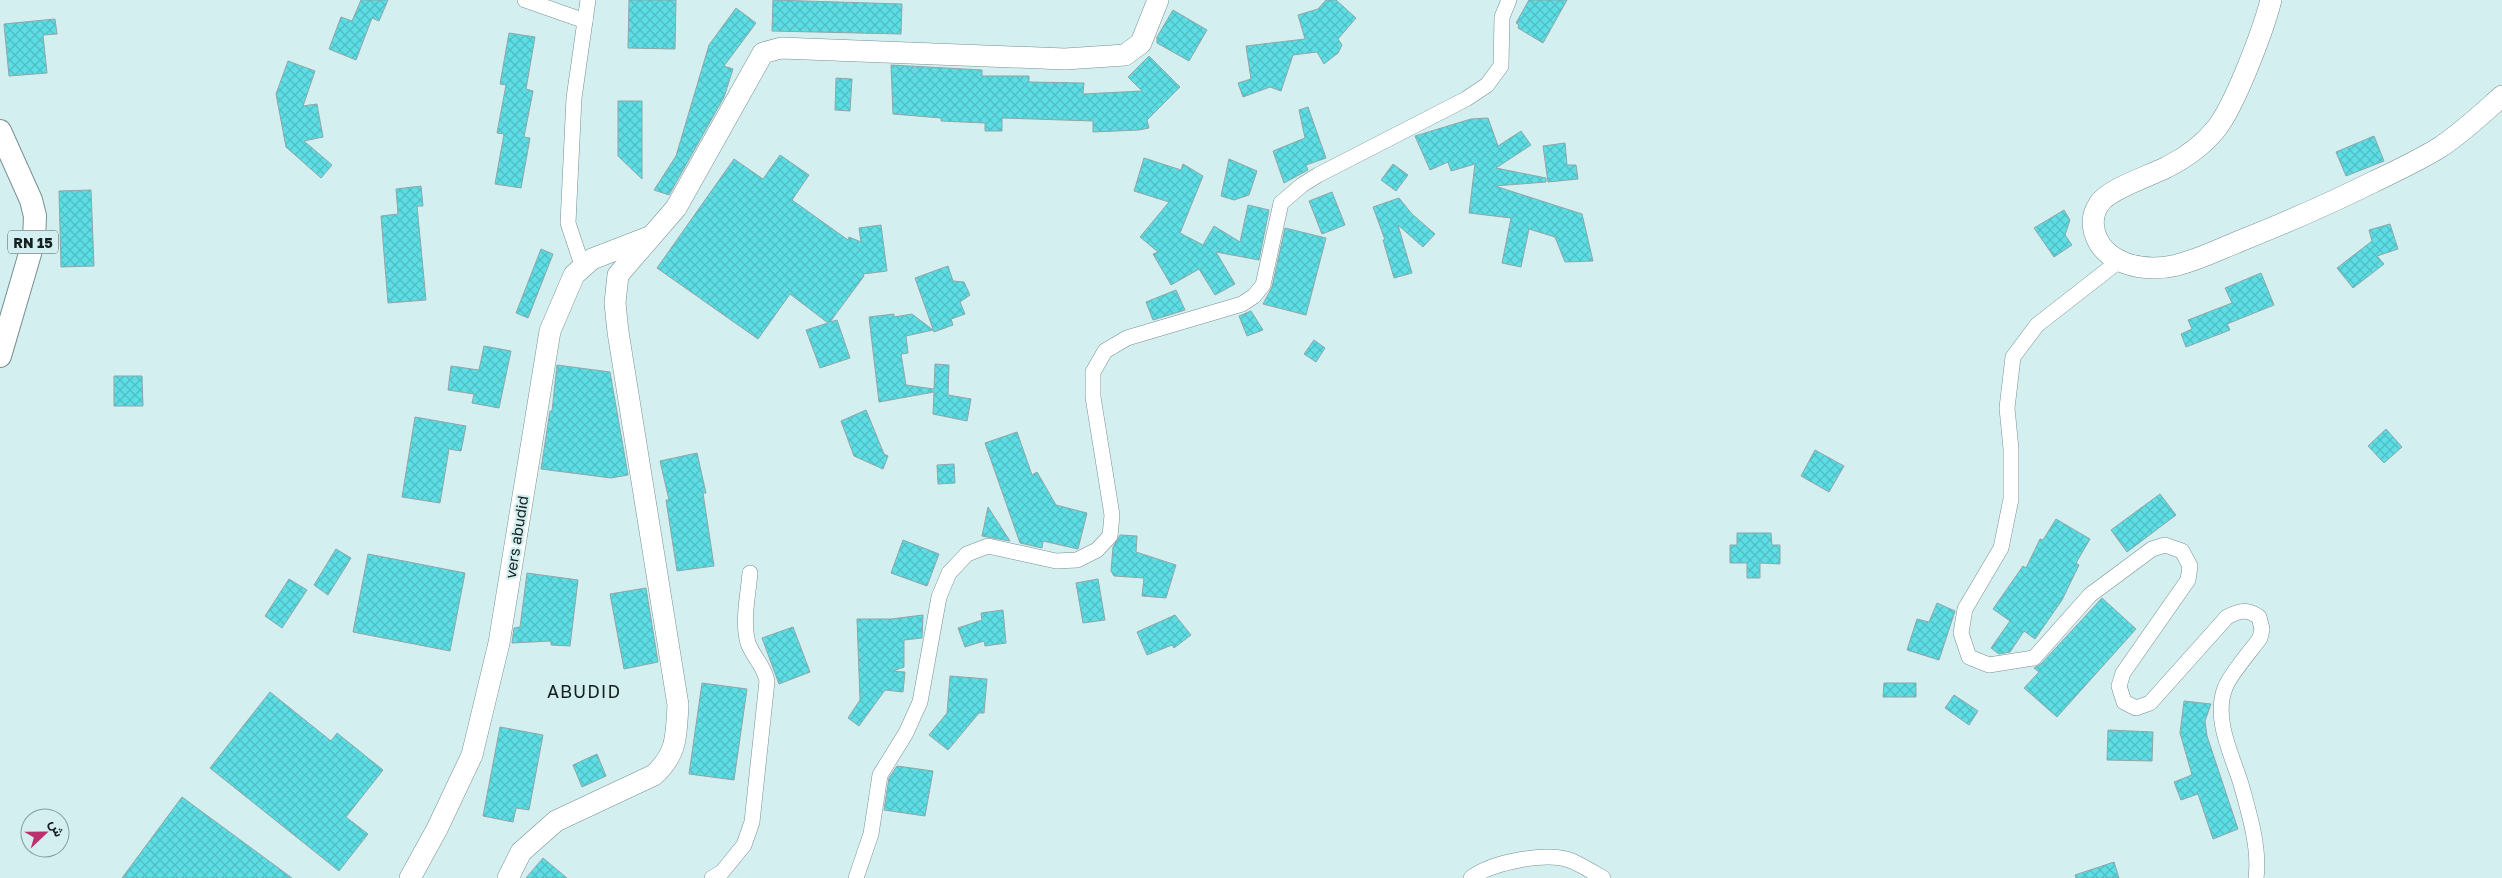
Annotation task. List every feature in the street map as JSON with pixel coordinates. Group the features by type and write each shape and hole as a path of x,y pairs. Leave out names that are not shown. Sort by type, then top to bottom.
{"main road":[{"name":"RN 15","path":"0,131 31,200 35,216 34,240 0,356"}],"street":[{"path":"525,0 585,21"},
{"path":"583,268 568,223 574,98 588,0"},
{"path":"508,878 521,852 556,821 654,776 666,765 675,747 678,704 615,303 618,275 676,208 763,52 781,48 1065,59 1125,55 1141,43 1158,0"},
{"path":"856,878 870,834 880,774 906,733 920,702 939,597 949,573 967,554 988,546 1056,561 1077,560 1097,550 1110,536 1112,515 1093,398 1094,372 1105,350 1128,338 1242,304 1254,296 1263,285 1281,204 1302,185 1318,175 1466,99 1488,85 1501,66 1502,17 1509,0"},
{"path":"2271,0 2256,46 2235,94 2216,128 2194,151 2109,195 2100,202 2094,213 2093,228 2102,247 2119,261 2144,268 2165,268 2194,260 2317,209 2442,146 2472,123 2502,96"},
{"name":"vers abudid","path":"410,878 437,829 472,755 499,643 550,331 574,275 592,259 654,235"},
{"path":"2119,261 2037,324 2013,357 2007,408 2011,449 2011,499 2001,548 1965,609 1961,633 1969,657 1989,665 2034,658 2090,596 2152,549 2165,545 2182,552 2190,566 2188,580 2123,673 2119,686 2124,702 2136,708 2150,703 2228,617 2238,612 2249,610 2259,617 2262,629 2260,638 2225,688 2222,714 2226,742 2241,784 2254,836 2256,878"},
{"path":"712,878 722,872 744,846 752,822 767,681 765,668 749,646 745,627 750,573"},
{"path":"1471,878 1507,863 1547,856 1571,860 1603,878"}],"building":[{"path":"361,0 388,0 379,21 372,18 356,60 329,49 341,17 352,21"},
{"path":"629,0 676,0 675,49 628,48"},
{"path":"773,0 902,4 901,34 772,31"},
{"path":"1326,0 1336,0 1356,18 1338,39 1342,45 1338,53 1324,64 1317,52 1293,55 1281,91 1270,87 1243,97 1238,83 1251,79 1246,46 1305,39 1298,15 1318,9"},
{"path":"1529,0 1567,0 1543,43 1518,28 1519,25 1516,23"},
{"path":"736,8 756,23 724,66 733,69 724,97 669,195 654,190 676,156 709,45"},
{"path":"1173,10 1207,30 1189,61 1157,43 1157,37"},
{"path":"55,19 57,34 43,35 47,73 9,76 4,24"},
{"path":"509,33 535,37 526,89 533,91 524,137 530,138 521,188 495,184 504,134 497,133 506,85 500,84"},
{"path":"1149,56 1180,87 1147,120 1149,128 1093,132 1093,121 1002,118 1002,131 985,131 985,123 941,121 941,118 893,114 891,65 982,70 982,76 1029,76 1029,82 1084,83 1083,94 1142,91 1128,77"},
{"path":"288,61 315,71 303,106 317,104 323,137 304,141 332,165 321,178 286,147 276,94"},
{"path":"836,78 852,79 850,111 835,110"},
{"path":"618,101 642,101 642,179 618,156"},
{"path":"1308,107 1326,158 1306,165 1308,170 1284,183 1273,151 1305,138 1299,110"},
{"path":"1488,118 1498,146 1521,131 1531,145 1496,168 1546,178 1546,182 1495,186 1582,214 1593,261 1565,262 1555,237 1529,229 1521,267 1502,263 1511,218 1469,213 1475,164 1451,171 1448,162 1430,170 1415,136 1471,119"},
{"path":"2374,136 2384,161 2346,176 2336,152"},
{"path":"1565,143 1567,165 1576,165 1578,179 1548,182 1543,146"},
{"path":"780,155 809,175 792,200 848,240 849,237 861,242 859,228 881,225 887,271 863,274 864,276 830,322 837,320 850,358 820,368 806,330 828,323 790,294 758,339 657,268 734,159 763,179"},
{"path":"1144,158 1181,170 1183,164 1203,176 1180,233 1203,245 1214,226 1240,242 1248,205 1269,210 1259,260 1216,252 1235,284 1215,295 1199,269 1171,285 1153,254 1158,252 1140,237 1169,202 1134,191"},
{"path":"1229,159 1257,171 1249,195 1234,200 1221,196"},
{"path":"1393,164 1408,175 1396,191 1381,180"},
{"path":"421,186 423,206 417,206 426,300 388,303 381,216 398,214 396,189"},
{"path":"91,190 94,266 61,267 59,191"},
{"path":"1332,192 1345,225 1322,234 1309,201"},
{"path":"1399,198 1412,214 1435,234 1423,247 1398,225 1412,273 1394,278 1383,240 1385,240 1373,207"},
{"path":"2064,210 2070,220 2065,235 2072,245 2054,257 2034,228"},
{"path":"2390,224 2398,249 2377,256 2384,264 2353,288 2337,268 2372,241 2369,230"},
{"path":"1285,228 1326,238 1306,315 1263,304 1272,287"},
{"path":"541,249 553,254 528,318 516,313"},
{"path":"948,266 953,281 964,282 970,295 960,302 965,314 951,319 953,325 934,332 915,278"},
{"path":"2261,273 2274,305 2227,324 2230,330 2186,347 2181,334 2192,329 2188,320 2232,303 2225,288"},
{"path":"1176,290 1185,310 1153,320 1146,302"},
{"path":"1251,311 1263,330 1247,336 1239,316"},
{"path":"894,314 894,317 912,314 933,330 906,336 908,353 901,354 906,385 934,389 935,364 949,365 948,395 971,399 967,421 933,414 934,392 879,402 869,317"},
{"path":"1314,340 1325,348 1316,362 1304,354"},
{"path":"484,346 511,351 499,408 472,403 474,394 448,390 451,366 479,370"},
{"path":"557,365 610,372 628,475 611,478 541,469 550,411 552,411"},
{"path":"114,376 142,376 143,406 114,406"},
{"path":"866,410 884,454 888,456 883,469 854,456 841,421"},
{"path":"415,417 466,426 461,451 449,449 440,503 402,497"},
{"path":"2386,429 2402,447 2384,463 2368,446"},
{"path":"1017,432 1032,475 1037,472 1056,505 1087,513 1078,549 1043,541 1042,548 1020,543 985,443"},
{"path":"1815,450 1844,466 1829,492 1801,476"},
{"path":"697,453 706,493 703,493 714,566 677,571 666,500 669,500 660,461"},
{"path":"954,464 955,483 938,484 937,465"},
{"path":"2160,494 2176,515 2127,552 2111,530"},
{"path":"988,507 1010,541 982,536"},
{"path":"2056,519 2090,539 2076,563 2079,565 2062,600 2035,639 2024,631 2010,652 1999,654 1991,648 2010,621 1993,609 2023,566 2026,568 2040,539 2043,540"},
{"path":"1737,533 1771,533 1772,545 1780,545 1780,564 1760,563 1760,578 1747,578 1747,563 1730,563 1730,545 1737,545"},
{"path":"1120,535 1137,536 1136,552 1176,565 1166,598 1142,596 1144,578 1114,576 1111,571 1113,547"},
{"path":"903,540 939,554 927,586 891,573"},
{"path":"336,549 351,558 328,595 314,585"},
{"path":"368,554 465,573 450,651 353,632"},
{"path":"527,573 578,580 570,646 551,645 551,641 512,643 514,628 520,627"},
{"path":"289,579 307,590 282,628 265,616"},
{"path":"1098,579 1105,620 1083,623 1076,583"},
{"path":"646,588 658,662 624,669 610,594"},
{"path":"2102,598 2136,629 2057,717 2024,688 2039,672 2034,668 2041,664"},
{"path":"1937,603 1955,611 1939,660 1907,650 1917,619 1929,622"},
{"path":"1003,610 1006,643 985,646 984,641 965,647 958,628 982,620 981,613"},
{"path":"923,615 922,638 904,640 904,667 893,671 905,672 903,692 885,690 859,726 848,718 860,700 857,619 891,619"},
{"path":"1175,615 1191,635 1174,648 1172,645 1147,655 1137,632"},
{"path":"793,627 810,672 779,684 762,638"},
{"path":"950,676 987,679 984,713 979,713 948,750 929,735 947,713"},
{"path":"702,683 747,689 734,780 689,774"},
{"path":"1884,683 1916,683 1916,697 1883,697"},
{"path":"270,692 331,741 337,733 383,770 346,817 368,834 339,871 210,768"},
{"path":"1954,695 1978,711 1969,725 1945,708"},
{"path":"2184,701 2211,704 2205,721 2207,736 2238,829 2213,839 2198,794 2181,800 2174,782 2192,775 2180,733"},
{"path":"500,727 543,735 529,810 516,808 513,822 483,816"},
{"path":"2108,730 2153,732 2152,761 2107,760"},
{"path":"597,754 606,776 582,787 573,765"},
{"path":"897,766 933,771 925,816 884,810 889,778"},
{"path":"182,797 292,878 122,878"},
{"path":"543,858 567,878 526,878"},
{"path":"2114,862 2119,878 2076,878 2075,875"}],"district":[{"name":"ABUDID","path":"584,691"}]}
